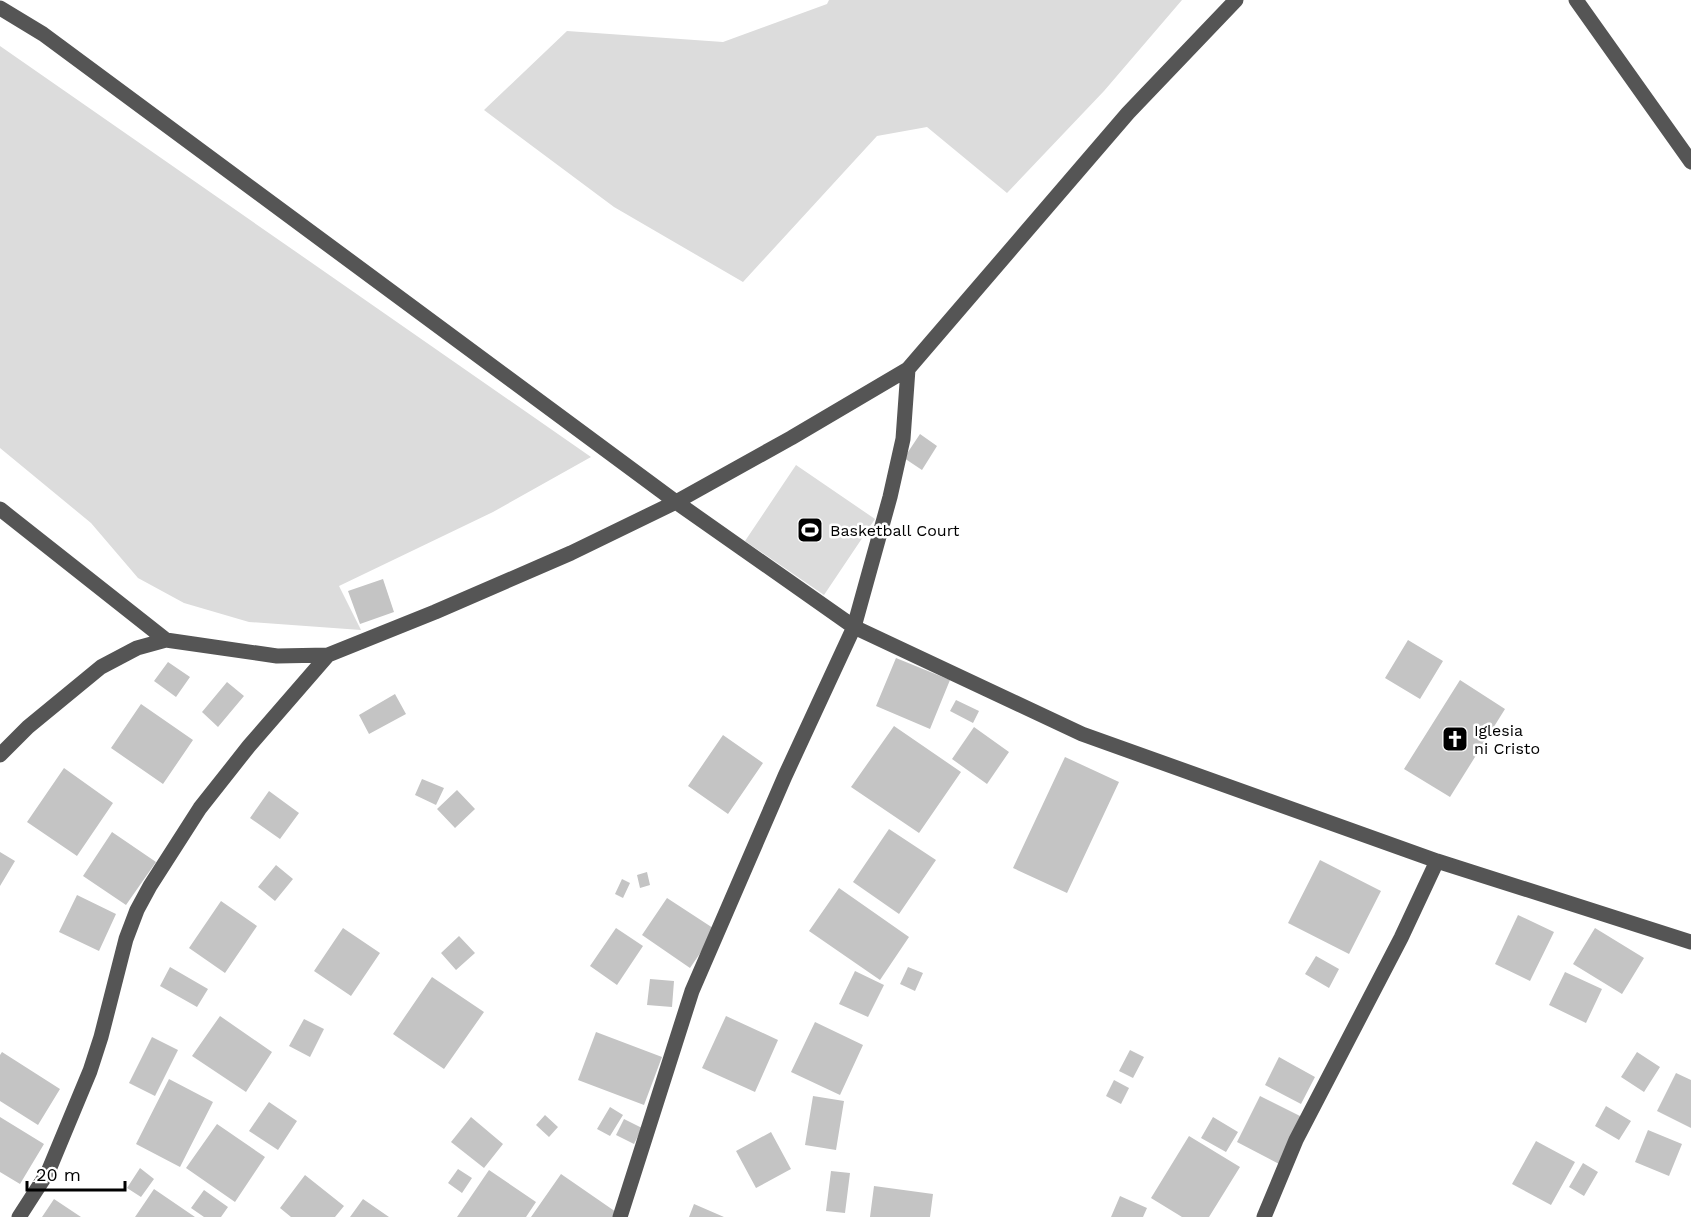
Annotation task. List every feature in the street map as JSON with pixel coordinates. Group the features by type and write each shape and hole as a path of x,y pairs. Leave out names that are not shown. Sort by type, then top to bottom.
{"street":[{"path":"0,755 28,727 101,667 137,648 166,640 277,656 328,656 571,553 676,502 908,369 1128,113 1236,0"},
{"path":"1576,0 1691,162"},
{"path":"0,8 44,34 676,502 854,627 1082,734 1437,861 1691,942"},
{"path":"620,1217 692,991 785,776 854,627 890,497 903,439 908,369"},
{"path":"0,509 166,640"},
{"path":"19,1217 48,1172 86,1081 101,1037 126,939 137,910 150,886 200,808 249,746 328,656"},
{"path":"1264,1217 1296,1140 1401,938 1437,861"}],"shaded area":[{"path":"829,0 1182,0 1104,91 1007,193 927,127 877,136 743,282 614,207 484,110 567,31 723,42 827,4"},
{"path":"0,46 591,457 493,512 339,586 361,630 249,622 184,603 138,578 91,523 0,448"},
{"name":"Basketball Court","path":"796,465 875,519 824,595 745,541"}],"building":[{"path":"920,434 937,446 922,470 904,458"},
{"path":"383,579 394,612 360,624 348,591"},
{"path":"1408,640 1443,661 1420,699 1385,678"},
{"path":"896,658 950,680 930,729 876,706"},
{"path":"168,662 190,677 176,697 154,681"},
{"name":"Iglesia ni Cristo","path":"1460,680 1505,709 1450,797 1404,769"},
{"path":"227,682 244,696 218,727 202,712"},
{"path":"395,694 406,714 369,734 359,715"},
{"path":"956,700 979,711 973,723 950,711"},
{"path":"141,704 193,740 163,784 111,748"},
{"path":"894,726 961,772 919,833 851,787"},
{"path":"974,727 1009,752 987,784 952,759"},
{"path":"723,735 763,763 728,814 688,786"},
{"path":"1065,757 1119,782 1067,893 1013,868"},
{"path":"64,768 113,803 77,856 27,822"},
{"path":"422,779 444,788 436,805 415,795"},
{"path":"457,790 475,809 455,828 437,809"},
{"path":"269,791 299,813 280,839 250,818"},
{"path":"889,829 936,860 899,914 853,882"},
{"path":"112,832 156,862 126,905 83,876"},
{"path":"0,852 15,861 0,886"},
{"path":"1320,860 1381,891 1349,954 1288,923"},
{"path":"276,865 293,879 275,901 258,887"},
{"path":"647,872 650,885 640,888 637,875"},
{"path":"622,879 630,883 623,898 615,894"},
{"path":"839,888 909,937 880,980 809,931"},
{"path":"77,895 116,914 99,951 59,932"},
{"path":"667,898 716,930 690,968 642,935"},
{"path":"221,901 257,926 225,973 189,948"},
{"path":"1518,915 1554,932 1530,981 1495,964"},
{"path":"343,928 380,953 351,996 314,971"},
{"path":"616,928 643,946 617,985 590,966"},
{"path":"1595,928 1644,958 1622,994 1573,964"},
{"path":"459,936 475,953 456,970 441,953"},
{"path":"1316,956 1339,969 1329,988 1305,974"},
{"path":"170,967 208,989 197,1007 160,986"},
{"path":"908,967 923,973 915,991 900,984"},
{"path":"855,971 884,985 868,1017 839,1004"},
{"path":"1565,972 1602,989 1586,1023 1549,1005"},
{"path":"432,977 484,1012 444,1069 393,1034"},
{"path":"650,979 674,981 672,1007 647,1005"},
{"path":"220,1016 272,1052 246,1092 192,1056"},
{"path":"726,1016 778,1040 755,1092 702,1068"},
{"path":"304,1019 324,1029 310,1057 289,1046"},
{"path":"815,1022 863,1045 840,1095 791,1072"},
{"path":"596,1032 662,1057 644,1105 578,1080"},
{"path":"152,1037 178,1050 155,1096 129,1083"},
{"path":"1130,1050 1144,1057 1133,1078 1119,1071"},
{"path":"2,1052 60,1089 38,1125 0,1101 0,1055"},
{"path":"1637,1052 1660,1067 1644,1092 1621,1077"},
{"path":"1279,1057 1315,1077 1301,1104 1265,1085"},
{"path":"1676,1073 1691,1080 1691,1128 1657,1111"},
{"path":"169,1079 213,1102 180,1167 136,1144"},
{"path":"1114,1080 1129,1088 1121,1104 1106,1096"},
{"path":"813,1096 844,1101 836,1150 805,1145"},
{"path":"1260,1096 1304,1118 1281,1165 1237,1142"},
{"path":"269,1102 297,1121 278,1150 249,1131"},
{"path":"1606,1106 1631,1121 1619,1140 1595,1126"},
{"path":"610,1107 623,1115 610,1136 597,1129"},
{"path":"545,1115 558,1127 549,1137 536,1125"},
{"path":"0,1117 44,1144 20,1184 0,1172"},
{"path":"471,1117 503,1144 484,1168 451,1142"},
{"path":"1213,1117 1238,1132 1226,1152 1201,1138"},
{"path":"624,1119 642,1128 634,1144 616,1135"},
{"path":"217,1124 265,1157 235,1202 186,1168"},
{"path":"1648,1130 1682,1144 1669,1176 1635,1162"},
{"path":"771,1132 791,1169 756,1188 736,1151"},
{"path":"1189,1136 1240,1167 1209,1217 1182,1217 1151,1198"},
{"path":"1536,1141 1575,1162 1551,1205 1512,1184"},
{"path":"1583,1163 1598,1172 1584,1196 1569,1187"},
{"path":"140,1168 154,1179 141,1197 127,1188"},
{"path":"458,1169 472,1178 462,1193 448,1183"},
{"path":"489,1170 536,1202 526,1217 457,1217"},
{"path":"831,1171 850,1173 845,1213 826,1211"},
{"path":"561,1174 616,1212 613,1217 531,1217"},
{"path":"305,1175 344,1206 335,1217 291,1217 280,1208"},
{"path":"874,1186 933,1194 930,1217 870,1217"},
{"path":"154,1189 195,1217 135,1217"},
{"path":"204,1190 228,1207 221,1217 204,1217 191,1208"},
{"path":"1120,1196 1147,1208 1143,1217 1111,1217"},
{"path":"54,1199 81,1217 42,1217"},
{"path":"363,1199 389,1217 350,1217"},
{"path":"694,1204 724,1217 689,1217"}],"place":[{"name":"Basketball Court","path":"810,530"},
{"name":"Iglesia ni Cristo","path":"1455,739"}]}
